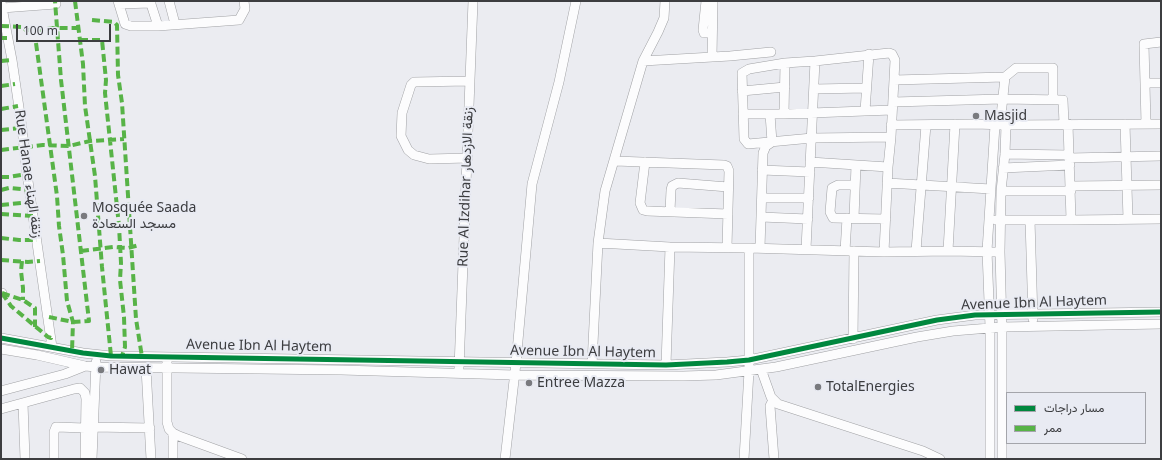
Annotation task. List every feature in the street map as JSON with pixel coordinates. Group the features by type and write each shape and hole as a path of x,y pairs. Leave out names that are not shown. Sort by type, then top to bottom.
{"street":[{"path":"169,1 175,24"},
{"path":"158,26 151,2 118,2 127,25 158,26 239,20 245,9 244,1"},
{"name":"Rue Al Izdihar زنقة الازدهار","path":"459,373 473,1"},
{"path":"505,459 516,363 532,184 558,82 576,1"},
{"path":"592,364 598,243 605,190 615,161 643,61 664,18 665,1"},
{"path":"706,1 702,30 704,33 712,33"},
{"path":"712,57 713,1"},
{"path":"2,5 56,4"},
{"name":"Rue Hanae زنقة الهناء","path":"2,5 22,128 27,174 52,347"},
{"path":"1146,124 1144,44 1161,42"},
{"path":"643,61 771,52"},
{"path":"865,111 869,54"},
{"path":"884,252 887,183 891,137 895,60 892,54 869,54 815,61 785,63 749,69 742,73 742,114 745,143 748,144 812,138 891,137"},
{"path":"806,249 815,61"},
{"path":"784,114 785,63"},
{"path":"894,80 1005,77 1016,68 1053,68 1053,100"},
{"path":"990,459 990,314 987,251 995,125 1001,116 1005,77"},
{"path":"468,158 429,159 414,155 408,150 401,136 403,108 414,82 469,81"},
{"path":"1145,83 1161,83"},
{"path":"742,91 785,87"},
{"path":"814,89 866,88"},
{"path":"742,114 865,111 892,106 1002,99 1063,100 1069,159 1072,220"},
{"path":"770,114 772,142"},
{"path":"1001,116 1006,125 1000,252 1002,314 1002,459"},
{"path":"891,124 1161,124"},
{"path":"948,251 955,124"},
{"path":"1125,124 1128,219"},
{"path":"916,251 926,125"},
{"path":"760,248 764,148 772,142"},
{"path":"1005,154 1069,159"},
{"path":"1003,168 1069,159 1161,156"},
{"path":"615,161 724,164 727,166 729,168 728,247"},
{"path":"645,162 640,203 644,210 728,214"},
{"path":"810,162 888,166"},
{"path":"853,339 850,218 855,185 856,165"},
{"path":"762,170 810,172"},
{"path":"670,212 671,190 674,185 678,183 728,187"},
{"path":"887,183 991,189"},
{"path":"855,185 838,184 832,188 831,215 833,218 886,219"},
{"path":"1002,191 1071,189 1127,185 1161,185"},
{"path":"762,198 809,198"},
{"path":"761,217 808,219"},
{"path":"989,219 1161,219"},
{"path":"1030,220 1034,326"},
{"path":"598,243 670,247 728,247 884,252 1000,252"},
{"path":"666,365 670,247"},
{"path":"744,459 749,371 749,248"},
{"name":"Avenue Ibn Al Haytem","path":"1,338 97,355 666,365 749,360 944,319 990,314 1161,312"},
{"name":"Avenue Ibn Al Haytem","path":"1,349 96,367 341,370 514,375 683,376 716,375 791,364 953,331 990,327 1161,324"},
{"path":"49,378 68,362 72,350"},
{"path":"85,459 97,355"},
{"path":"167,357 167,422 169,429 173,434 242,459"},
{"path":"1,391 49,378 85,366"},
{"path":"146,368 151,459"},
{"path":"761,369 773,400 781,406 923,451 937,458"},
{"path":"1,409 80,388 85,393 92,459"},
{"path":"773,400 770,406 774,459"},
{"path":"23,403 25,459"},
{"path":"54,459 54,432 56,427 150,428"},
{"path":"173,434 173,459"},
{"path":"924,459 937,458"}],"marked path":[{"path":"49,317 73,322 89,321 61,80 55,1"},
{"path":"75,1 83,64 85,106 95,176 111,356"},
{"path":"92,20 114,22 117,25 118,75 122,103 136,319 142,357"},
{"path":"1,26 23,27 26,30 79,28"},
{"path":"1,38 7,38"},
{"path":"80,40 102,40 106,80 105,93 119,226 121,263 120,280 124,317 125,347 122,356"},
{"path":"36,43 57,196 67,301 73,322 72,351"},
{"path":"1,61 12,60"},
{"path":"1,86 15,84"},
{"path":"1,109 18,106"},
{"path":"1,130 22,128"},
{"path":"1,150 43,145 69,146 90,141 124,139"},
{"path":"1,177 27,174"},
{"path":"1,190 9,188 30,190"},
{"path":"1,205 31,202"},
{"path":"1,214 33,216"},
{"path":"1,238 37,240"},
{"path":"81,251 113,247 128,248 139,245"},
{"path":"1,260 28,262 40,261"},
{"path":"22,261 21,271 23,300"},
{"path":"2,293 11,306 48,337 51,338 52,336"},
{"path":"2,293 23,300 35,308 35,327"}],"cycle path":[{"path":"1,338 83,353 111,356 666,365 749,360 937,320 975,315 1161,312"}],"place":[{"name":"Masjid","path":"976,116"},
{"name":"Mosquée Saada مسجد السعادة","path":"84,216"},
{"name":"Hawat","path":"101,370"},
{"name":"Entree Mazza","path":"529,383"},
{"name":"TotalEnergies","path":"818,387"}]}
